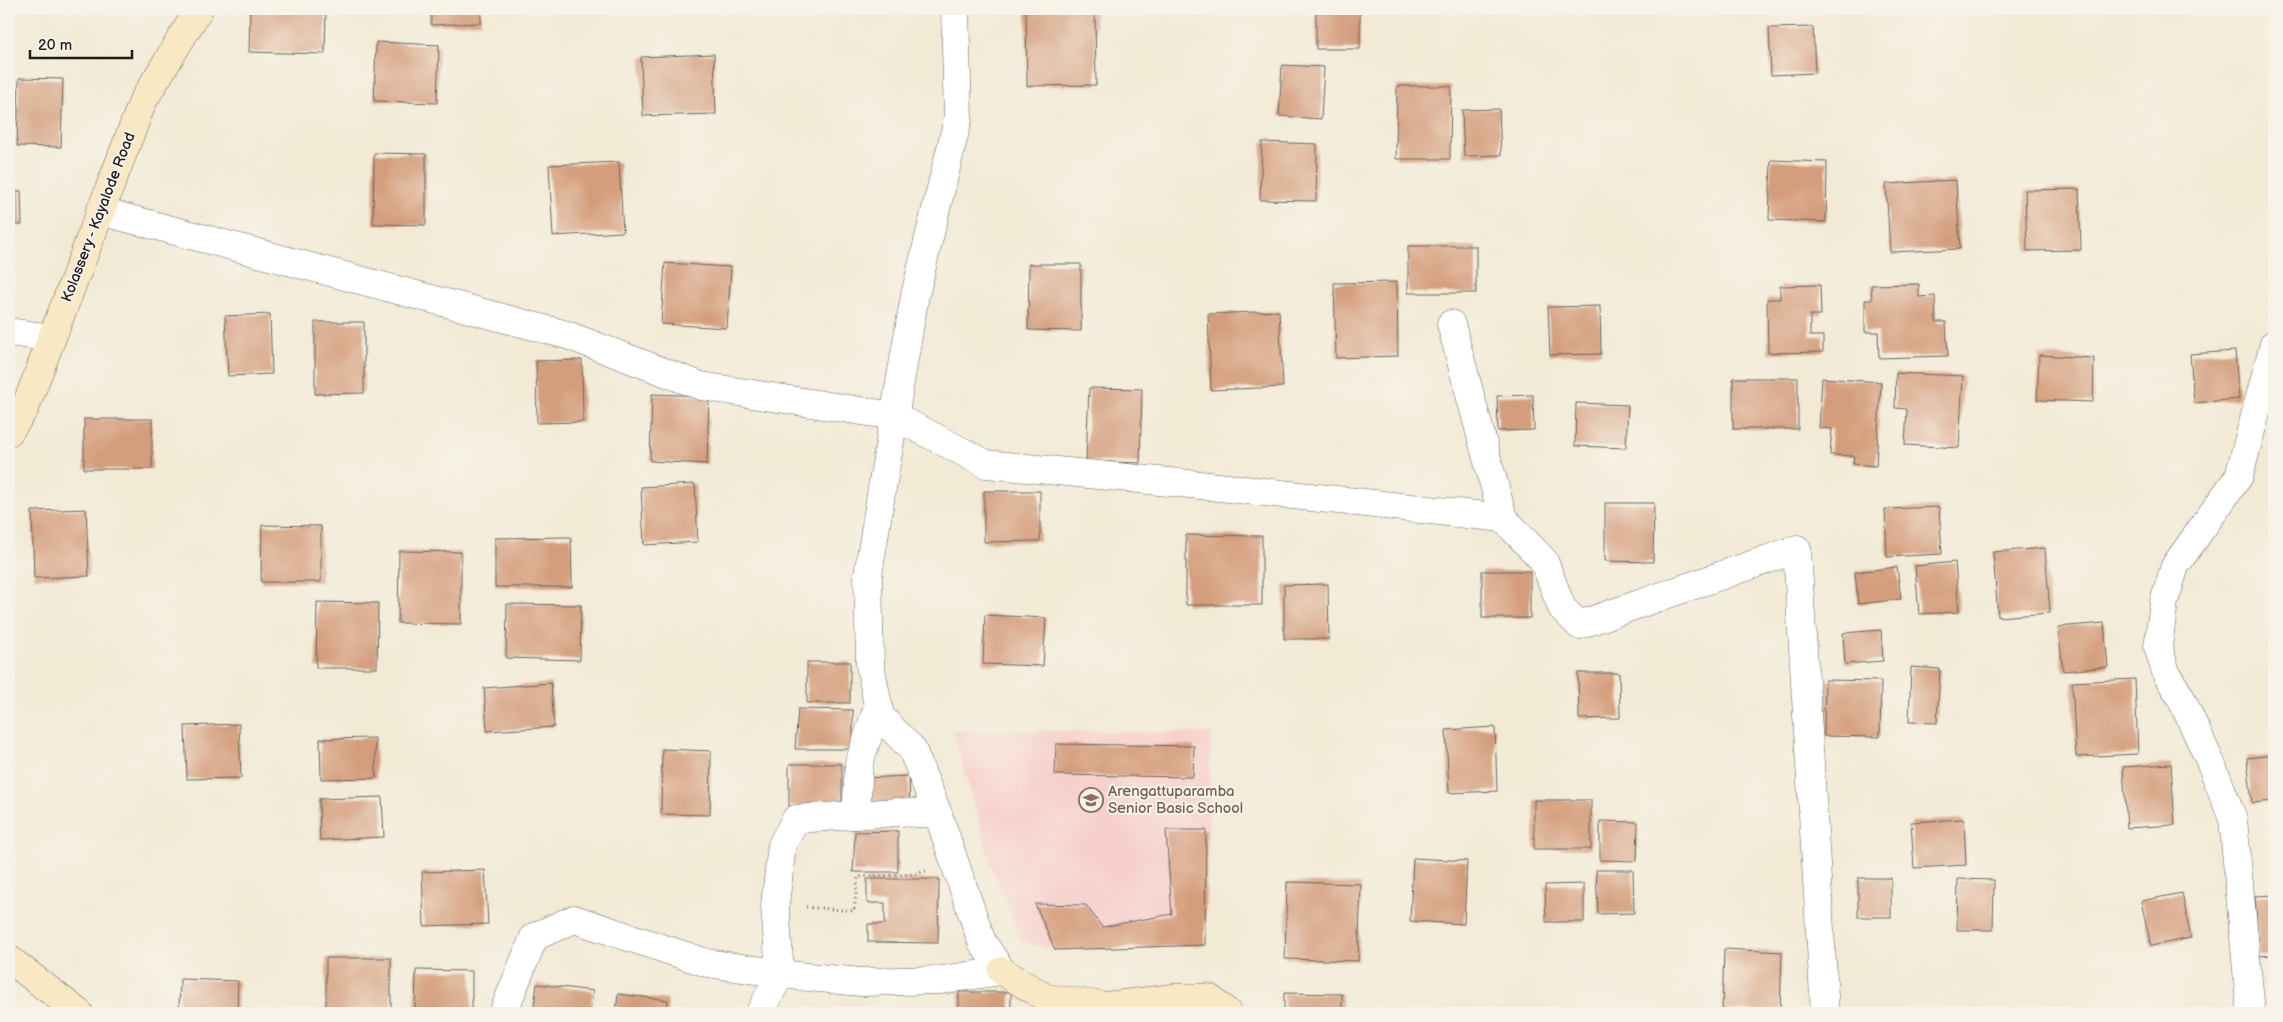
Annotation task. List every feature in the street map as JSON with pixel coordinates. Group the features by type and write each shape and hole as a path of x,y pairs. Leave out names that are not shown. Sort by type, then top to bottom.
{"main road":[{"name":"Kolassery - Kayalode Road","path":"9,432 25,408 143,101 199,9"},
{"path":"9,959 79,1013"},
{"path":"1002,971 1046,998 1106,1006 1173,998 1209,998 1228,1013"}],"street":[{"path":"503,1013 534,937 574,919 707,963 780,974 862,982 940,980 1002,971 982,942 938,814 912,749 880,716 870,664 868,576 915,295 958,119 955,9"},
{"path":"100,211 567,336 701,386 894,416 986,464 1200,484 1503,518"},
{"path":"1451,324 1503,518 1544,561 1562,608 1579,625 1797,549 1825,1013"},
{"path":"9,332 51,338"},
{"path":"2252,1013 2233,819 2210,761 2180,696 2167,675 2158,647 2164,602 2175,566 2238,476 2274,344"},
{"path":"856,815 859,763 878,706"},
{"path":"760,1013 780,974 775,905 782,845 796,819 897,812 938,814"}],"path":[{"path":"775,905 854,912 858,877 915,874 954,862"}],"shaded area":[{"name":"Arengattuparamba Senior Basic School","path":"953,730 1211,733 1205,945 1055,950 1022,942 992,868"}],"building":[{"path":"250,9 326,9 325,54 249,52"},
{"path":"431,9 481,9 481,23 431,25"},
{"path":"1026,9 1095,9 1096,85 1027,86"},
{"path":"1316,9 1360,9 1360,49 1316,49"},
{"path":"1813,27 1815,73 1771,75 1769,28"},
{"path":"376,42 439,45 437,103 374,101"},
{"path":"714,54 716,114 643,116 641,57"},
{"path":"1282,65 1324,67 1321,119 1279,116"},
{"path":"19,78 63,79 61,147 17,146"},
{"path":"1397,86 1451,86 1450,159 1396,159"},
{"path":"1499,109 1501,155 1464,156 1462,110"},
{"path":"1262,142 1317,144 1316,201 1260,200"},
{"path":"374,153 426,154 426,225 373,224"},
{"path":"1771,160 1827,162 1826,222 1769,220"},
{"path":"619,162 623,232 553,236 549,165"},
{"path":"1956,180 1960,249 1890,252 1886,184"},
{"path":"2079,189 2081,250 2027,251 2025,190"},
{"path":"21,191 22,225 9,225 9,192"},
{"path":"1408,246 1476,246 1476,293 1408,293"},
{"path":"665,263 731,267 727,328 661,324"},
{"path":"1029,264 1081,264 1081,331 1028,330"},
{"path":"1397,282 1398,356 1336,358 1334,283"},
{"path":"1919,284 1919,297 1935,296 1936,322 1946,322 1948,356 1879,358 1878,332 1865,332 1865,300 1872,300 1871,285"},
{"path":"1820,285 1821,315 1810,315 1810,336 1823,336 1823,352 1768,353 1767,299 1780,299 1780,286"},
{"path":"1600,306 1601,354 1550,355 1548,307"},
{"path":"1279,311 1283,387 1211,390 1208,314"},
{"path":"270,314 272,374 228,376 225,316"},
{"path":"315,322 364,322 364,393 315,394"},
{"path":"2235,351 2239,399 2194,403 2190,354"},
{"path":"2039,355 2094,358 2093,402 2037,400"},
{"path":"582,360 583,422 537,423 536,361"},
{"path":"1896,373 1963,376 1959,448 1905,445 1907,409 1895,408"},
{"path":"1733,378 1798,378 1798,429 1733,429"},
{"path":"1822,378 1881,382 1876,466 1853,464 1854,456 1830,455 1832,429 1819,428"},
{"path":"1089,388 1142,389 1140,463 1086,461"},
{"path":"652,394 709,396 707,464 650,461"},
{"path":"1533,395 1534,430 1498,431 1497,396"},
{"path":"1576,403 1628,405 1626,448 1575,446"},
{"path":"84,419 152,419 152,469 84,469"},
{"path":"695,484 698,542 644,545 641,487"},
{"path":"984,491 1040,491 1040,541 984,542"},
{"path":"1605,503 1654,503 1653,562 1605,561"},
{"path":"1939,507 1942,554 1887,557 1885,509"},
{"path":"86,509 89,576 34,578 32,511"},
{"path":"262,525 321,526 321,582 261,582"},
{"path":"1186,535 1262,536 1262,605 1186,605"},
{"path":"571,537 572,587 495,587 495,538"},
{"path":"2045,548 2050,613 1998,617 1993,552"},
{"path":"399,551 461,552 461,624 398,623"},
{"path":"1955,562 1959,612 1919,614 1915,566"},
{"path":"1897,567 1901,599 1858,604 1855,572"},
{"path":"1482,571 1530,571 1530,618 1482,618"},
{"path":"1328,584 1329,639 1284,639 1284,585"},
{"path":"317,602 378,603 377,668 316,668"},
{"path":"507,604 581,605 580,660 506,658"},
{"path":"985,615 1046,618 1043,666 983,664"},
{"path":"2104,623 2108,667 2063,671 2058,627"},
{"path":"1881,630 1883,661 1845,664 1843,633"},
{"path":"807,662 850,662 850,703 807,703"},
{"path":"1911,667 1940,669 1937,723 1909,722"},
{"path":"1578,673 1619,673 1620,718 1579,719"},
{"path":"2135,679 2138,754 2076,757 2072,682"},
{"path":"1825,680 1881,681 1880,737 1824,736"},
{"path":"551,683 554,727 487,731 484,688"},
{"path":"798,709 853,710 853,749 795,749"},
{"path":"239,724 241,778 187,779 185,726"},
{"path":"1495,727 1497,791 1449,793 1446,730"},
{"path":"375,738 376,778 321,779 320,739"},
{"path":"1056,744 1194,746 1193,777 1055,775"},
{"path":"662,749 711,751 710,815 661,814"},
{"path":"2274,755 2274,801 2252,803 2247,758"},
{"path":"789,764 842,764 842,807 789,806"},
{"path":"2171,764 2175,825 2127,828 2123,767"},
{"path":"909,776 910,808 867,809 865,778"},
{"path":"382,797 384,837 320,840 319,799"},
{"path":"1534,800 1591,800 1591,849 1534,849"},
{"path":"1964,819 1966,865 1914,868 1911,822"},
{"path":"1600,821 1638,822 1637,861 1600,860"},
{"path":"1166,830 1206,830 1205,945 1055,950 1035,904 1086,905 1102,927 1172,914"},
{"path":"898,831 898,872 853,872 855,832"},
{"path":"1413,858 1467,861 1464,924 1410,921"},
{"path":"485,870 488,924 424,926 422,872"},
{"path":"1596,870 1633,870 1634,913 1598,914"},
{"path":"1858,878 1891,878 1891,917 1858,917"},
{"path":"867,879 939,879 938,943 868,942 868,924 885,924 885,903 867,903"},
{"path":"1958,879 1994,880 1993,930 1957,930"},
{"path":"1287,882 1361,884 1358,961 1285,959"},
{"path":"1584,884 1584,922 1546,922 1545,885"},
{"path":"2182,893 2191,938 2151,946 2141,901"},
{"path":"2274,895 2274,955 2259,956 2255,896"},
{"path":"1724,949 1782,952 1780,1012 1722,1010"},
{"path":"326,958 391,958 391,1013 326,1013"},
{"path":"416,970 472,971 472,1013 415,1013"},
{"path":"180,979 238,981 237,1013 179,1013"},
{"path":"537,984 593,991 590,1013 533,1013"},
{"path":"959,992 1011,992 1011,1013 959,1013"},
{"path":"1284,993 1342,994 1342,1013 1284,1013"},
{"path":"618,994 668,1000 667,1013 616,1013"}],"place":[{"name":"Arengattuparamba Senior Basic School","path":"1091,800"}]}
